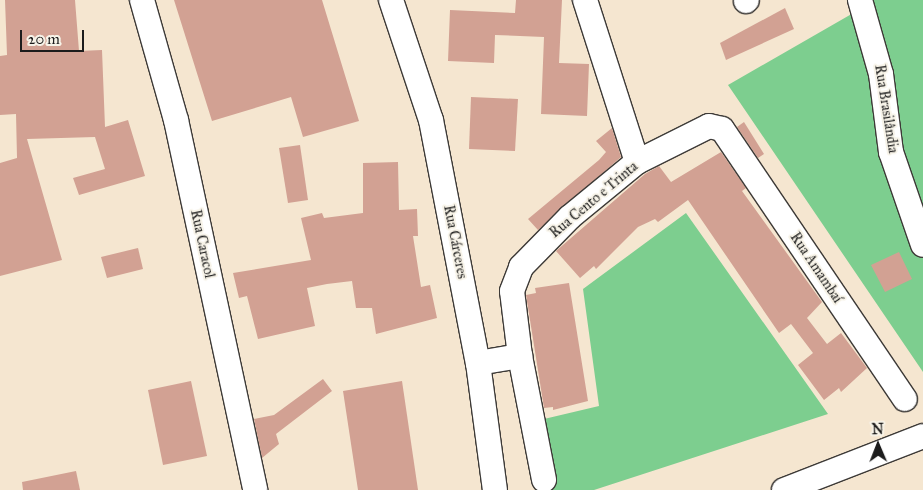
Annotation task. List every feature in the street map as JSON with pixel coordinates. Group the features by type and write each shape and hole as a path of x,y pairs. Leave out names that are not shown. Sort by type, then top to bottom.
{"street":[{"name":"Rua Caracol","path":"142,0 176,120 255,490"},
{"name":"Rua Cárceres","path":"391,0 432,120 478,363 495,490"},
{"path":"586,0 637,162"},
{"name":"Rua Brasilândia","path":"860,0 881,74 891,152 923,245"},
{"name":"Rua Cento e Trinta","path":"544,480 520,356 512,291 521,267 570,217 637,162 696,129 709,126 722,129 727,137"},
{"name":"Rua Amambaí","path":"727,137 904,399"},
{"path":"478,363 520,356"},
{"path":"784,490 923,436"}],"green space":[{"path":"860,0 923,0 923,372 728,85 862,8"},
{"path":"686,213 828,414 594,490 552,490 544,419 599,406 583,289"}],"building":[{"path":"5,0 75,0 79,51 102,50 105,127 128,120 145,176 79,195 73,178 105,169 95,137 27,139 62,260 0,276 0,163 17,158 16,114 0,115 0,56 7,55"},
{"path":"174,0 322,0 359,121 303,137 291,97 212,121"},
{"path":"516,0 562,0 559,63 589,64 587,116 541,114 544,37 495,35 494,63 448,61 450,10 515,13"},
{"path":"785,8 794,29 726,60 720,43"},
{"path":"471,97 518,99 515,151 469,149"},
{"path":"744,122 764,154 758,158 737,127"},
{"path":"612,128 621,157 538,230 528,219 599,160 606,152 596,141"},
{"path":"300,145 308,200 288,203 279,148"},
{"path":"721,152 746,188 742,191 822,302 807,318 827,344 841,333 867,368 841,392 839,388 824,400 798,365 813,353 791,324 779,333 688,200 658,222 655,219 638,227 596,269 594,266 580,278 556,251 645,174 659,166 671,182"},
{"path":"398,162 399,210 417,209 418,236 413,236 421,287 430,285 437,318 376,334 372,308 356,308 352,281 307,288 315,326 258,339 247,296 239,298 233,273 311,260 301,218 322,213 324,218 363,213 363,163"},
{"path":"138,248 143,269 107,278 101,257"},
{"path":"899,252 912,279 885,292 871,265"},
{"path":"569,283 588,401 553,410 553,407 544,408 526,295 536,293 535,288"},
{"path":"323,379 332,391 276,434 279,444 262,458 254,419 274,415"},
{"path":"191,381 207,456 163,465 148,390"},
{"path":"402,381 418,490 358,490 343,391"},
{"path":"76,471 80,490 23,490 22,482"}]}
